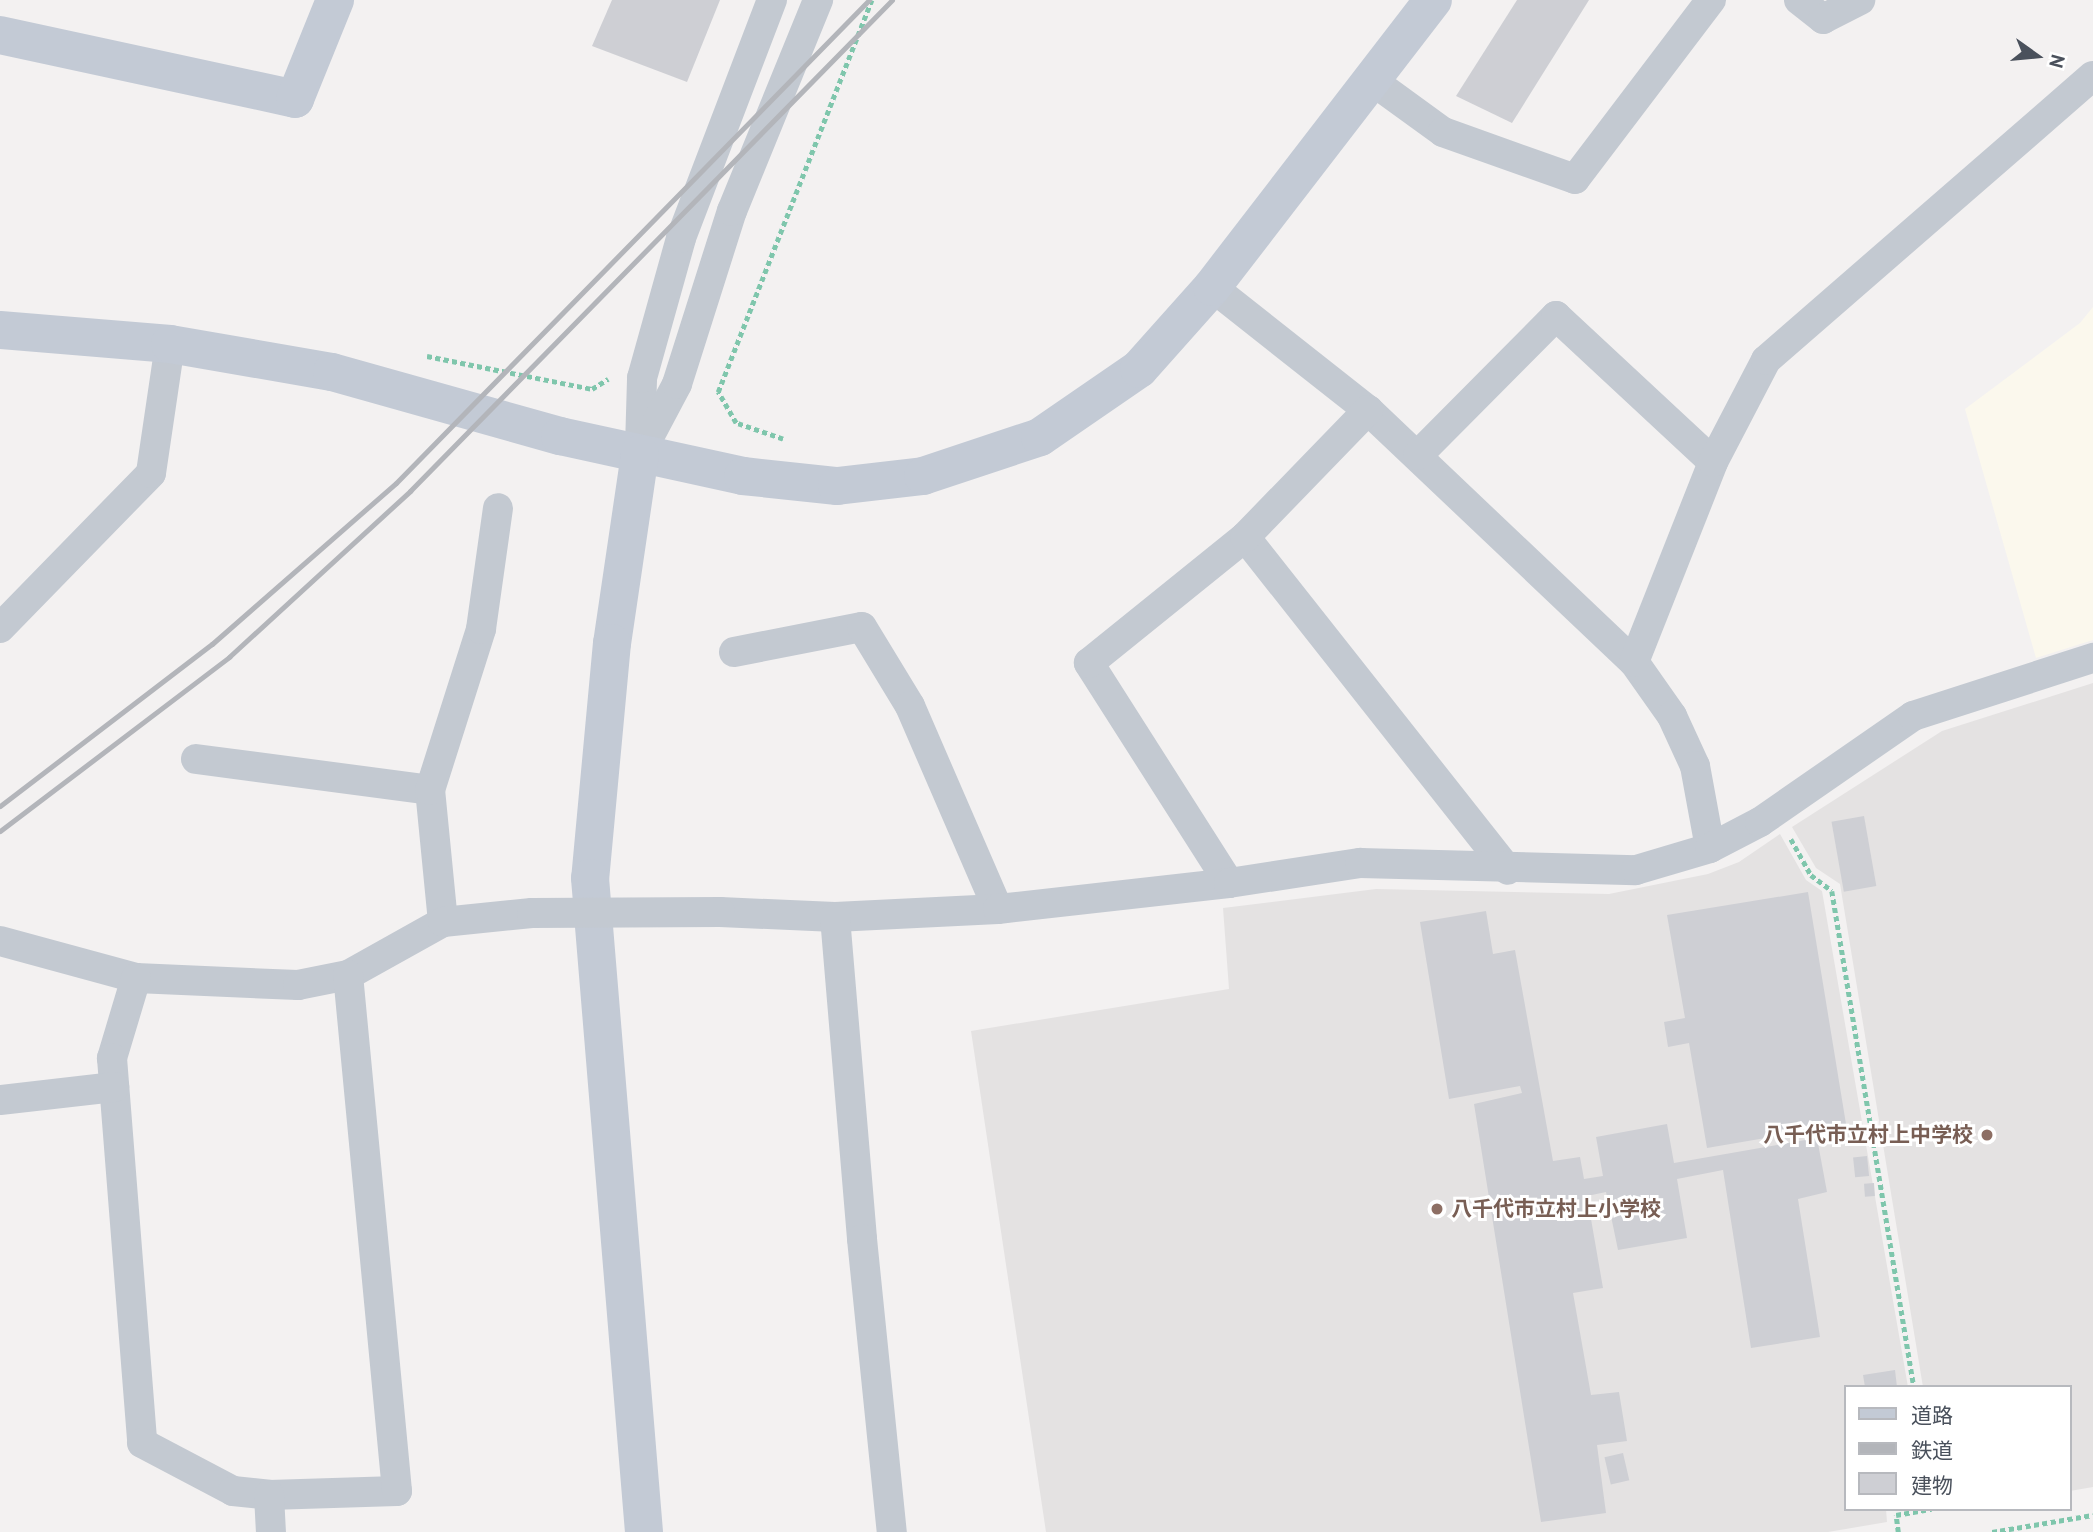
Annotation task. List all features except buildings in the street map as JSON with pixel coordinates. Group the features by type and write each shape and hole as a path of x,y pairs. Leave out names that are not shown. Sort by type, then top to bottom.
{"street":[{"path":"0,35 296,99 335,0"},
{"path":"644,1532 590,878 612,643 640,454 642,378 681,238 772,0"},
{"path":"640,454 677,384 732,211 818,0"},
{"path":"0,330 170,344 332,372 640,454 743,476 837,486 923,476 1040,437 1139,369 1212,287 1433,0"},
{"path":"1370,79 1443,132 1576,179 1711,0"},
{"path":"1799,0 1824,19 1860,0"},
{"path":"1634,662 1713,462 1766,360 2093,76"},
{"path":"1212,287 1368,410 1634,662 1672,716 1695,766 1710,848"},
{"path":"1418,455 1556,316 1713,462"},
{"path":"0,628 151,472 170,344"},
{"path":"1229,883 1089,663 1245,537 1368,410"},
{"path":"443,922 430,790 481,629 498,508"},
{"path":"1245,537 1508,870"},
{"path":"734,652 862,627 910,706 998,909"},
{"path":"0,941 136,978 298,985 348,975 443,922 533,913 720,912 835,917 998,909 1229,883 1360,863 1508,870 1636,870 1710,848 1776,810 1913,716 2093,658"},
{"path":"196,759 430,790"},
{"path":"835,917 862,1239 892,1532"},
{"path":"136,978 112,1058 142,1443 233,1491 269,1496 397,1492 348,975"},
{"path":"0,1100 114,1087"},
{"path":"269,1496 271,1532"}],"path":[{"path":"787,440 736,423 718,392 872,0"},
{"path":"416,354 592,389 617,373"},
{"path":"1776,810 1811,875 1832,891 1914,1385"},
{"path":"1898,1532 1896,1516 1921,1511"},
{"path":"1992,1532 2093,1516"}],"shaded area":[{"path":"2093,307 2093,640 2036,658 1965,409 2080,323"},
{"name":"八千代市立村上中学校","path":"2093,683 2093,1487 2072,1491 2072,1385 1923,1385 1840,884 1816,868 1792,827 1942,731"},
{"name":"八千代市立村上小学校","path":"1780,834 1806,880 1822,891 1908,1385 1844,1385 1844,1511 1886,1511 1887,1522 1828,1532 1046,1532 971,1031 1229,989 1223,908 1376,889 1609,894 1708,874 1739,862"}],"railway":[{"path":"0,806 212,644 396,483 869,0"},
{"path":"0,831 229,657 410,491 892,0"}],"place":[{"name":"八千代市立村上中学校","path":"1987,1135"},
{"name":"八千代市立村上小学校","path":"1437,1209"}]}
